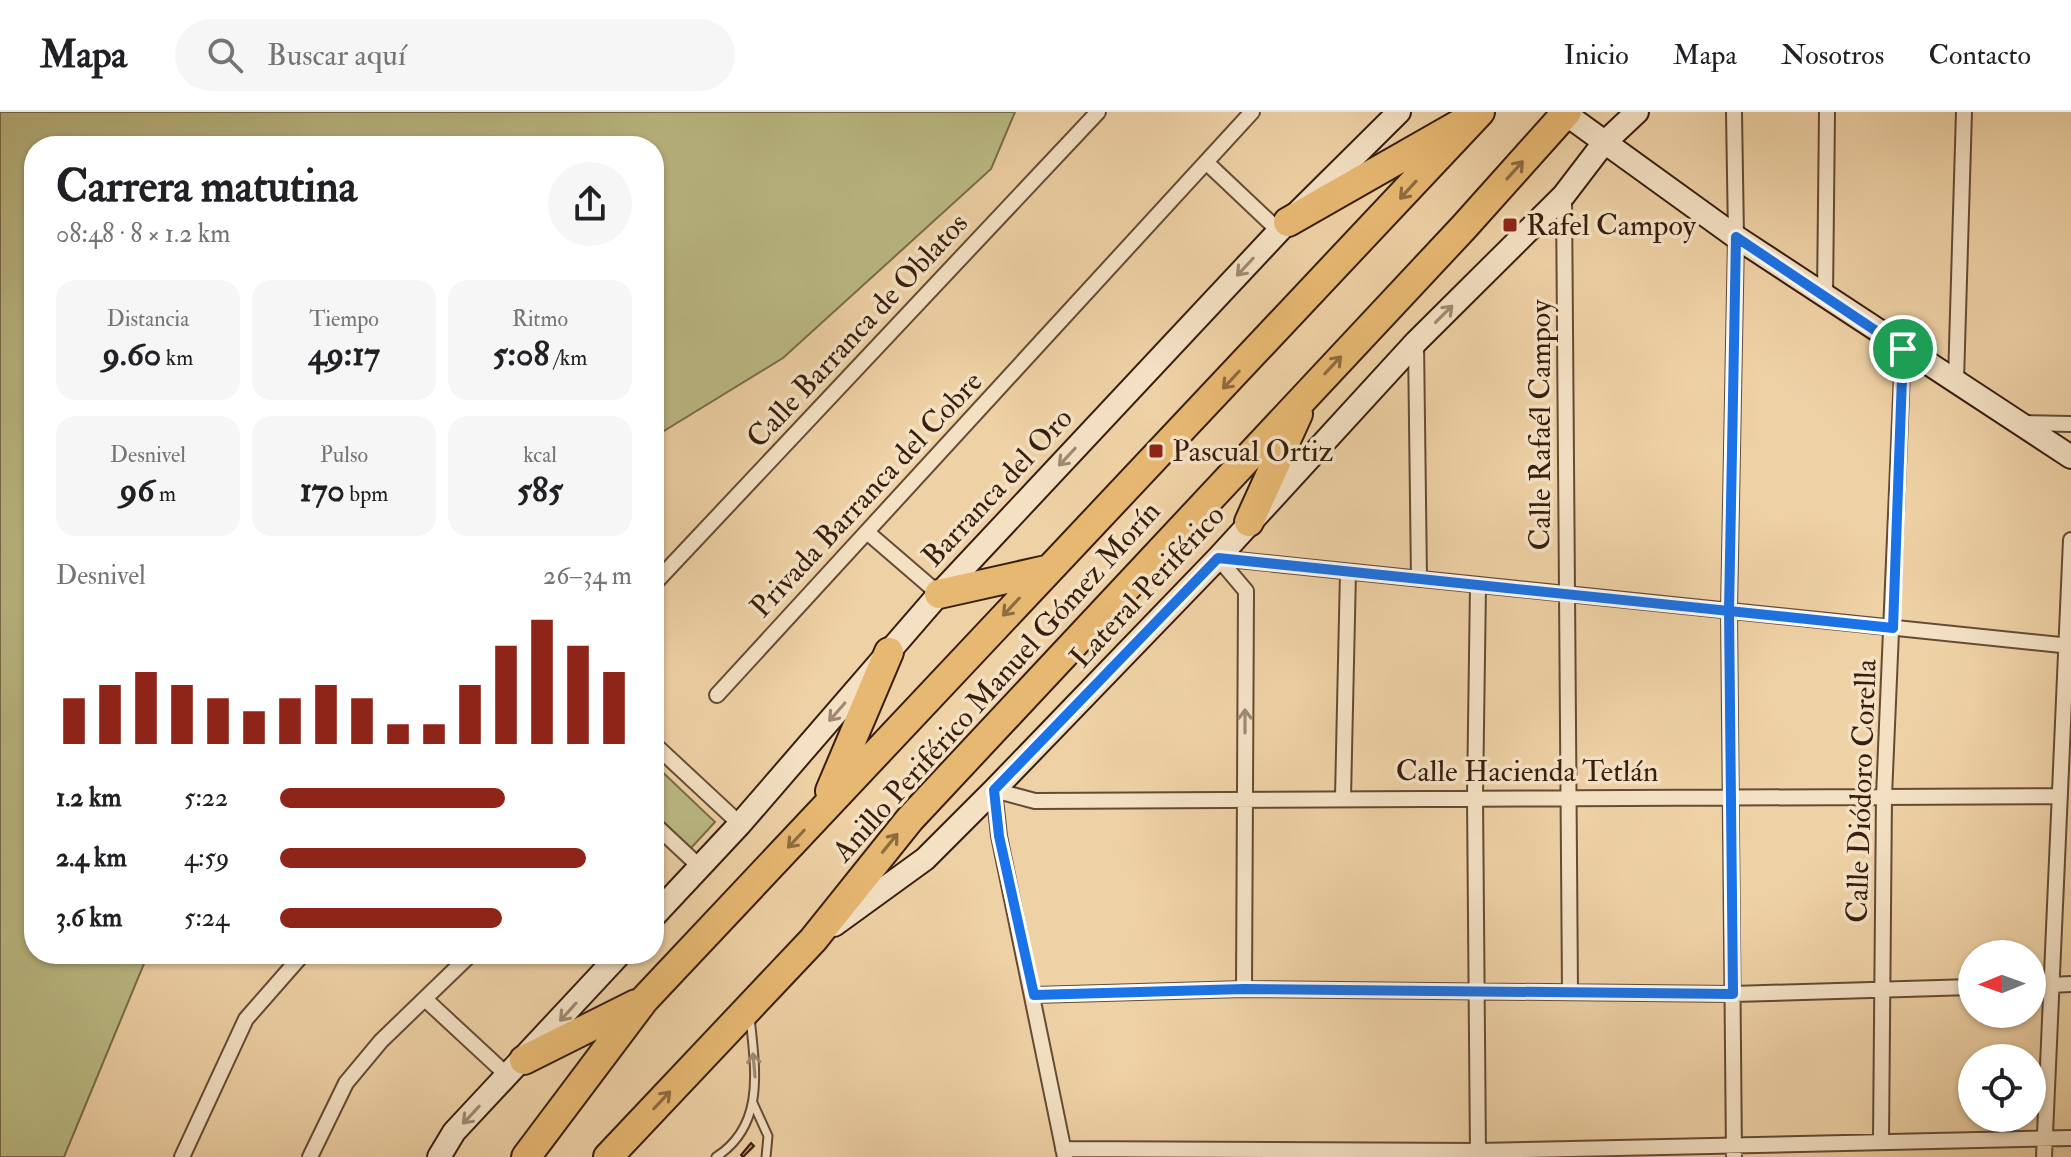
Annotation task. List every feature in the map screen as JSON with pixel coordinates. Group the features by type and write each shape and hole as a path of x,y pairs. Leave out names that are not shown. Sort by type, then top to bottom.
{"highway":[{"path":"1283,226 1479,112"},
{"name":"Anillo Periférico Manuel Gómez Morín","path":"526,1157 644,1000 1046,570 1153,464 1479,112"},
{"name":"Anillo Periférico Manuel Gómez Morín","path":"608,1157 813,940 910,819 1464,227 1565,112"},
{"path":"1249,522 1309,391"},
{"path":"939,594 1046,570"},
{"path":"822,811 889,652"},
{"path":"515,1068 644,1000"},
{"path":"507,1157 598,1045 644,1000"}],"street":[{"name":"Calle Barranca de Oblatos","path":"664,573 1098,112"},
{"name":"Privada Barranca del Cobre","path":"717,695 1252,112"},
{"name":"Barranca del Oro","path":"664,905 740,824 939,594 1283,226 1399,112"},
{"path":"1565,112 1603,144 1736,237 1903,349 1956,380 2013,422 2071,457"},
{"name":"Lateral Periférico","path":"813,940 925,859 994,790 1218,558 1416,342 1564,195 1603,144 1637,112"},
{"path":"1734,112 1736,237 1729,611 1734,1152"},
{"path":"1825,296 1827,112"},
{"path":"1956,380 1964,112"},
{"path":"1206,162 1283,226"},
{"name":"Calle Rafaél Campoy","path":"1564,195 1570,991"},
{"path":"1416,342 1419,579"},
{"name":"Calle Diódoro Corella","path":"1881,1139 1884,796 1903,349"},
{"path":"2013,422 2071,424"},
{"path":"867,532 939,594"},
{"path":"2044,1157 2052,985 2064,846 2060,796 2069,645 2071,540"},
{"path":"1218,558 2069,645"},
{"path":"1218,558 1246,591 1244,989"},
{"path":"1343,797 1348,572"},
{"path":"1478,585 1475,797 1478,1154"},
{"path":"664,753 740,824"},
{"path":"994,790 999,836 1064,1153 1734,1152 1836,1150 1881,1139 2071,1138"},
{"name":"Calle Hacienda Tetlán","path":"994,790 1035,801 1343,797 1569,800 2060,796"},
{"path":"664,833 699,866"},
{"path":"182,1157 246,1019 294,964"},
{"path":"310,1157 346,1083 381,1041 461,964"},
{"path":"439,1157 454,1132 611,964"},
{"path":"2046,985 2071,984"},
{"path":"1034,995 1244,989 1733,994 1958,987"},
{"path":"425,999 515,1068"}],"lane":[{"path":"716,1157 738,1137 753,1103 755,1072 749,1008"},
{"path":"753,1103 768,1136 766,1157"}],"shaded area":[{"path":"0,112 1015,112 991,169 783,358 664,431 664,136 24,136 24,964 144,964 64,1157 0,1157"},
{"path":"664,774 715,822 691,848 664,822"}],"building":[{"path":"751,1143 754,1146 743,1157 741,1155"}],"place":[{"name":"Rafel Campoy","path":"1510,225"},
{"name":"Pascual Ortiz","path":"1156,451"}],"route":[{"path":"1903,349 1736,237 1729,611 1733,994 1244,989 1034,995 999,836 994,790 1218,558 1729,611 1811,620 1893,628 1903,349"}]}
